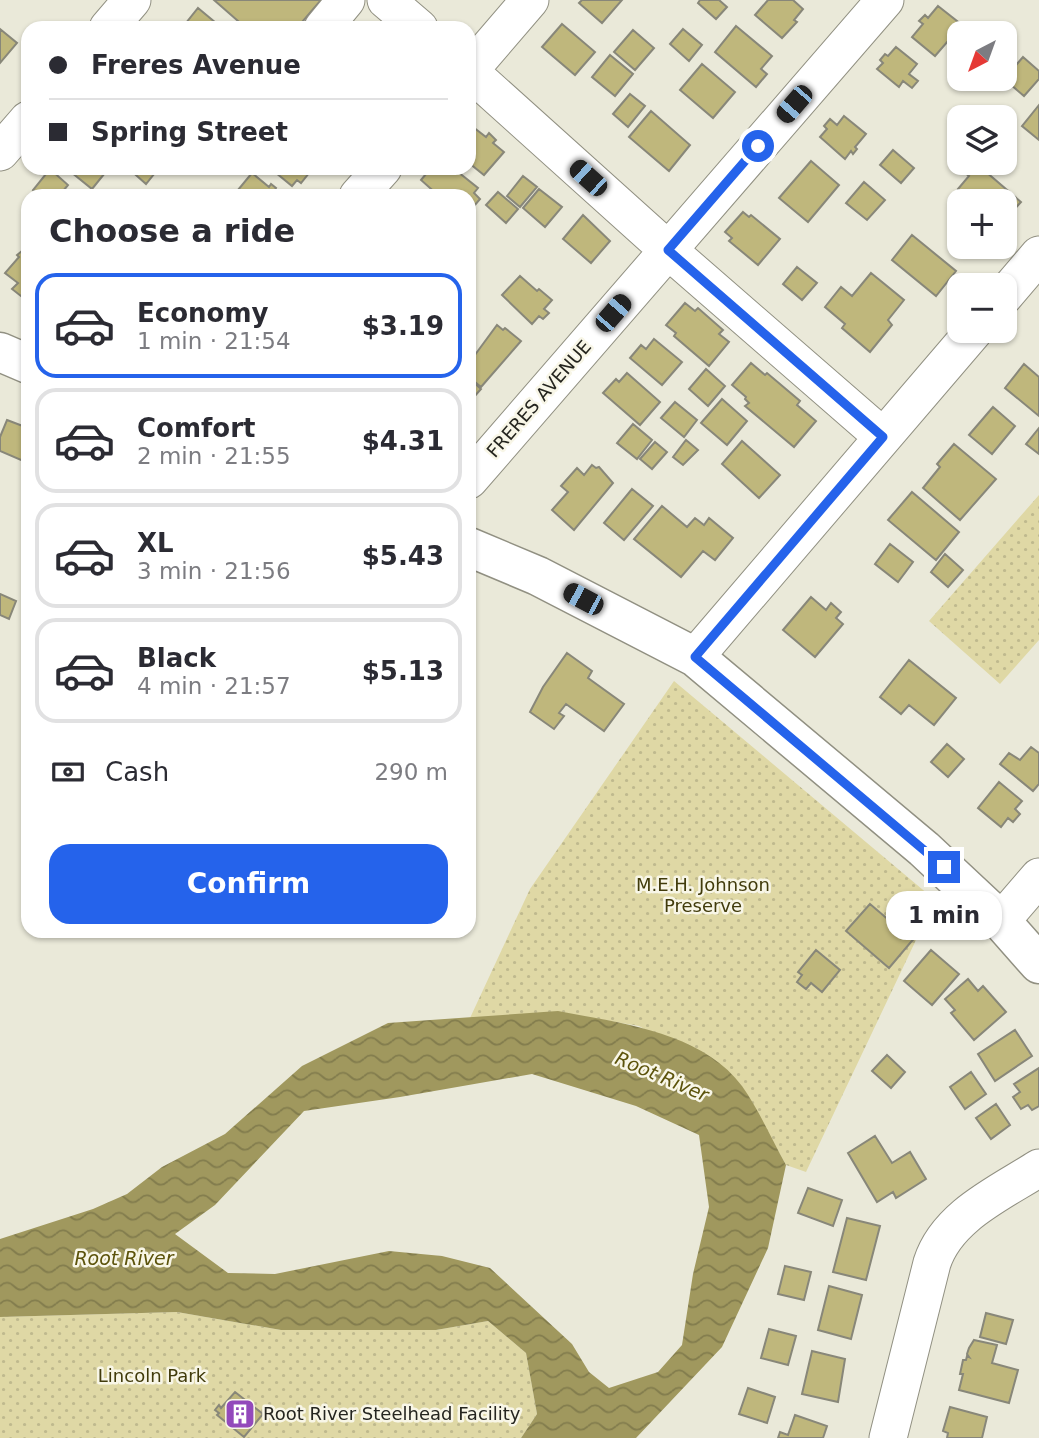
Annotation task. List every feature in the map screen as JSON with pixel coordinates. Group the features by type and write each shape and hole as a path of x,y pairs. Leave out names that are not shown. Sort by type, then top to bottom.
{"main road":[{"path":"0,352 21,361"},
{"path":"476,550 538,576 695,657 924,849 1001,921 1039,964"}],"street":[{"path":"114,21 132,0"},
{"path":"329,21 346,0"},
{"path":"386,0 411,21"},
{"path":"476,63 530,0"},
{"name":"FRERES AVENUE","path":"476,472 885,0"},
{"path":"476,77 668,250 883,437"},
{"path":"0,152 21,128"},
{"path":"364,189 377,175"},
{"path":"1017,281 1039,255"},
{"path":"695,657 964,343"},
{"path":"1001,921 1039,877"},
{"path":"888,1438 932,1263 943,1239 966,1216 1039,1168"}],"green space":[{"path":"1039,495 1039,640 1000,684 929,621"},
{"name":"M.E.H. Johnson Preserve","path":"674,681 935,900 806,1172 786,1165 741,1085 639,1026 558,1012 470,1018 530,889"},
{"name":"Lincoln Park","path":"177,1312 281,1330 436,1330 488,1321 526,1353 537,1414 521,1438 0,1438 0,1317"}],"water":[{"name":"Root River","path":"558,1011 633,1026 683,1042 705,1053 725,1068 742,1086 754,1105 786,1165 768,1248 722,1347 636,1438 521,1438 537,1414 526,1353 488,1321 436,1330 281,1330 177,1312 0,1317 0,1239 93,1209 127,1194 162,1167 225,1134 302,1066 388,1023","holes":["532,1074 636,1106 699,1135 709,1207 693,1274 682,1345 658,1372 609,1388 589,1372 572,1344 490,1268 442,1256 389,1251 275,1274 228,1273 175,1234 215,1205 304,1111"]}],"building":[{"path":"214,0 321,0 303,21 238,21"},
{"path":"582,0 622,0 602,23 579,3"},
{"path":"700,0 719,0 727,7 716,19 698,3"},
{"path":"768,0 793,0 803,9 794,20 797,22 782,38 755,15"},
{"path":"938,6 957,21 947,21 947,42 935,56 912,37 923,24 919,21 925,15 928,18"},
{"path":"198,8 214,21 188,21"},
{"path":"562,24 595,52 575,75 542,47"},
{"path":"736,26 772,56 761,69 767,74 756,87 715,52"},
{"path":"0,29 17,43 0,63"},
{"path":"683,29 702,45 689,61 670,44"},
{"path":"633,30 654,48 635,70 614,52"},
{"path":"896,47 917,64 909,74 918,81 912,88 903,81 899,87 877,69 883,63 880,60 885,54 888,56"},
{"path":"610,55 633,74 615,96 592,77"},
{"path":"1023,57 1039,71 1039,79 1024,96 1017,90 1017,64"},
{"path":"702,64 735,92 713,118 680,90"},
{"path":"630,94 645,106 628,127 613,114"},
{"path":"1039,105 1039,140 1022,126"},
{"path":"651,111 690,145 669,171 629,137"},
{"path":"844,116 866,134 855,147 857,149 853,154 851,151 845,159 820,137 827,129 824,126 830,119 837,125"},
{"path":"476,129 486,137 489,133 496,140 493,143 504,152 484,175 476,169"},
{"path":"893,150 914,168 901,183 880,165"},
{"path":"811,161 839,185 808,222 779,198"},
{"path":"45,175 57,175 68,185 65,189 34,189"},
{"path":"75,175 103,175 92,189"},
{"path":"136,175 153,175 146,184"},
{"path":"250,175 254,175 269,187 271,184 276,188 275,189 239,189"},
{"path":"279,175 307,175 301,183 297,180 292,186"},
{"path":"425,175 462,175 478,188 476,190 431,189 421,180"},
{"path":"990,175 1006,189 958,189 969,176"},
{"path":"523,176 537,187 520,207 507,196"},
{"path":"864,182 885,200 867,220 846,203"},
{"path":"539,189 562,207 545,227 523,208"},
{"path":"498,192 518,209 506,223 486,205"},
{"path":"743,212 749,217 751,215 780,239 758,265 729,241 732,238 725,232"},
{"path":"583,215 610,241 591,263 563,239"},
{"path":"912,235 956,271 947,273 947,282 936,296 892,260"},
{"path":"21,252 21,296 12,289 18,283 5,273 19,257 17,255"},
{"path":"797,267 817,283 802,300 783,284"},
{"path":"871,273 904,300 888,320 892,325 870,352 842,328 845,324 825,307 841,287 852,296"},
{"path":"520,276 552,300 544,309 549,313 543,319 539,316 532,324 502,295"},
{"path":"685,303 695,311 698,308 723,330 719,334 729,342 709,366 674,336 676,333 666,325"},
{"path":"497,325 521,341 481,387 476,383 476,354"},
{"path":"654,339 682,362 662,385 630,358 641,345 646,349"},
{"path":"751,363 800,401 797,405 816,421 794,447 745,406 749,403 746,397 732,385"},
{"path":"1024,364 1039,377 1039,416 1005,388"},
{"path":"706,369 725,386 708,406 689,389"},
{"path":"627,373 660,402 640,425 603,393 616,379 619,382"},
{"path":"722,399 747,421 727,445 701,423"},
{"path":"675,402 697,420 684,437 661,418"},
{"path":"993,407 1015,426 992,454 969,435"},
{"path":"7,420 21,425 21,460 0,451 0,437"},
{"path":"633,424 652,440 637,459 617,443"},
{"path":"1039,428 1039,454 1026,444"},
{"path":"686,440 698,450 683,465 673,457"},
{"path":"742,441 780,475 759,498 722,464"},
{"path":"655,442 667,452 652,469 640,459"},
{"path":"954,444 996,479 960,520 923,488 940,467 937,464"},
{"path":"592,465 599,467 613,483 574,530 552,510 568,492 561,486 577,468 584,475"},
{"path":"632,489 653,506 624,540 604,523"},
{"path":"912,492 959,532 936,560 888,520"},
{"path":"662,506 687,527 695,518 704,525 709,518 733,538 715,560 703,551 681,577 634,539"},
{"path":"890,544 913,562 898,582 875,564"},
{"path":"945,554 963,570 948,587 931,572"},
{"path":"0,594 16,601 9,619 0,615"},
{"path":"811,597 826,610 831,603 841,612 836,618 843,624 815,657 783,630"},
{"path":"567,653 592,671 588,678 624,704 604,731 566,704 559,713 564,716 554,729 530,712 543,687"},
{"path":"909,660 956,698 934,725 909,705 901,714 880,697"},
{"path":"947,744 964,759 948,777 931,762"},
{"path":"1031,747 1039,753 1039,784 1033,791 1000,764 1009,753 1020,760"},
{"path":"999,782 1022,801 1015,809 1020,814 1013,822 1008,818 1001,827 978,808"},
{"path":"870,904 898,928 902,924 916,936 889,968 846,931"},
{"path":"816,950 840,970 822,992 811,983 806,989 797,982 802,975 798,972"},
{"path":"931,950 959,974 932,1005 904,981"},
{"path":"968,979 978,991 983,986 1006,1012 974,1040 951,1013 955,1010 945,999"},
{"path":"1015,1030 1032,1056 995,1081 978,1054"},
{"path":"887,1055 905,1072 891,1088 872,1071"},
{"path":"1039,1068 1039,1106 1032,1110 1028,1105 1021,1109 1013,1097 1020,1092 1014,1084"},
{"path":"971,1072 986,1094 965,1109 950,1087"},
{"path":"996,1104 1010,1125 991,1139 976,1118"},
{"path":"875,1136 892,1163 910,1152 926,1179 896,1198 893,1192 877,1202 848,1153"},
{"path":"808,1188 842,1200 833,1226 798,1213"},
{"path":"847,1218 880,1226 866,1280 833,1272"},
{"path":"785,1266 811,1272 804,1300 778,1294"},
{"path":"829,1286 862,1295 851,1339 818,1330"},
{"path":"986,1313 1013,1320 1006,1344 980,1337"},
{"path":"769,1329 796,1336 788,1365 761,1358"},
{"path":"974,1340 997,1345 992,1363 1018,1370 1009,1403 959,1390 963,1360 969,1357 967,1354"},
{"path":"812,1351 845,1359 838,1402 802,1394"},
{"path":"748,1388 775,1397 767,1423 739,1414"},
{"name":"Root River Steelhead Facility","path":"235,1392 263,1414 244,1437 217,1415 219,1413 215,1410 219,1405 221,1408"},
{"path":"950,1407 987,1417 982,1438 947,1438 948,1433 943,1431"},
{"path":"795,1415 827,1426 823,1438 778,1438 780,1432 788,1435"}],"place":[{"name":"Root River Steelhead Facility","path":"240,1414"}],"route":[{"path":"758,146 668,250 883,437 695,657 944,867"}]}
